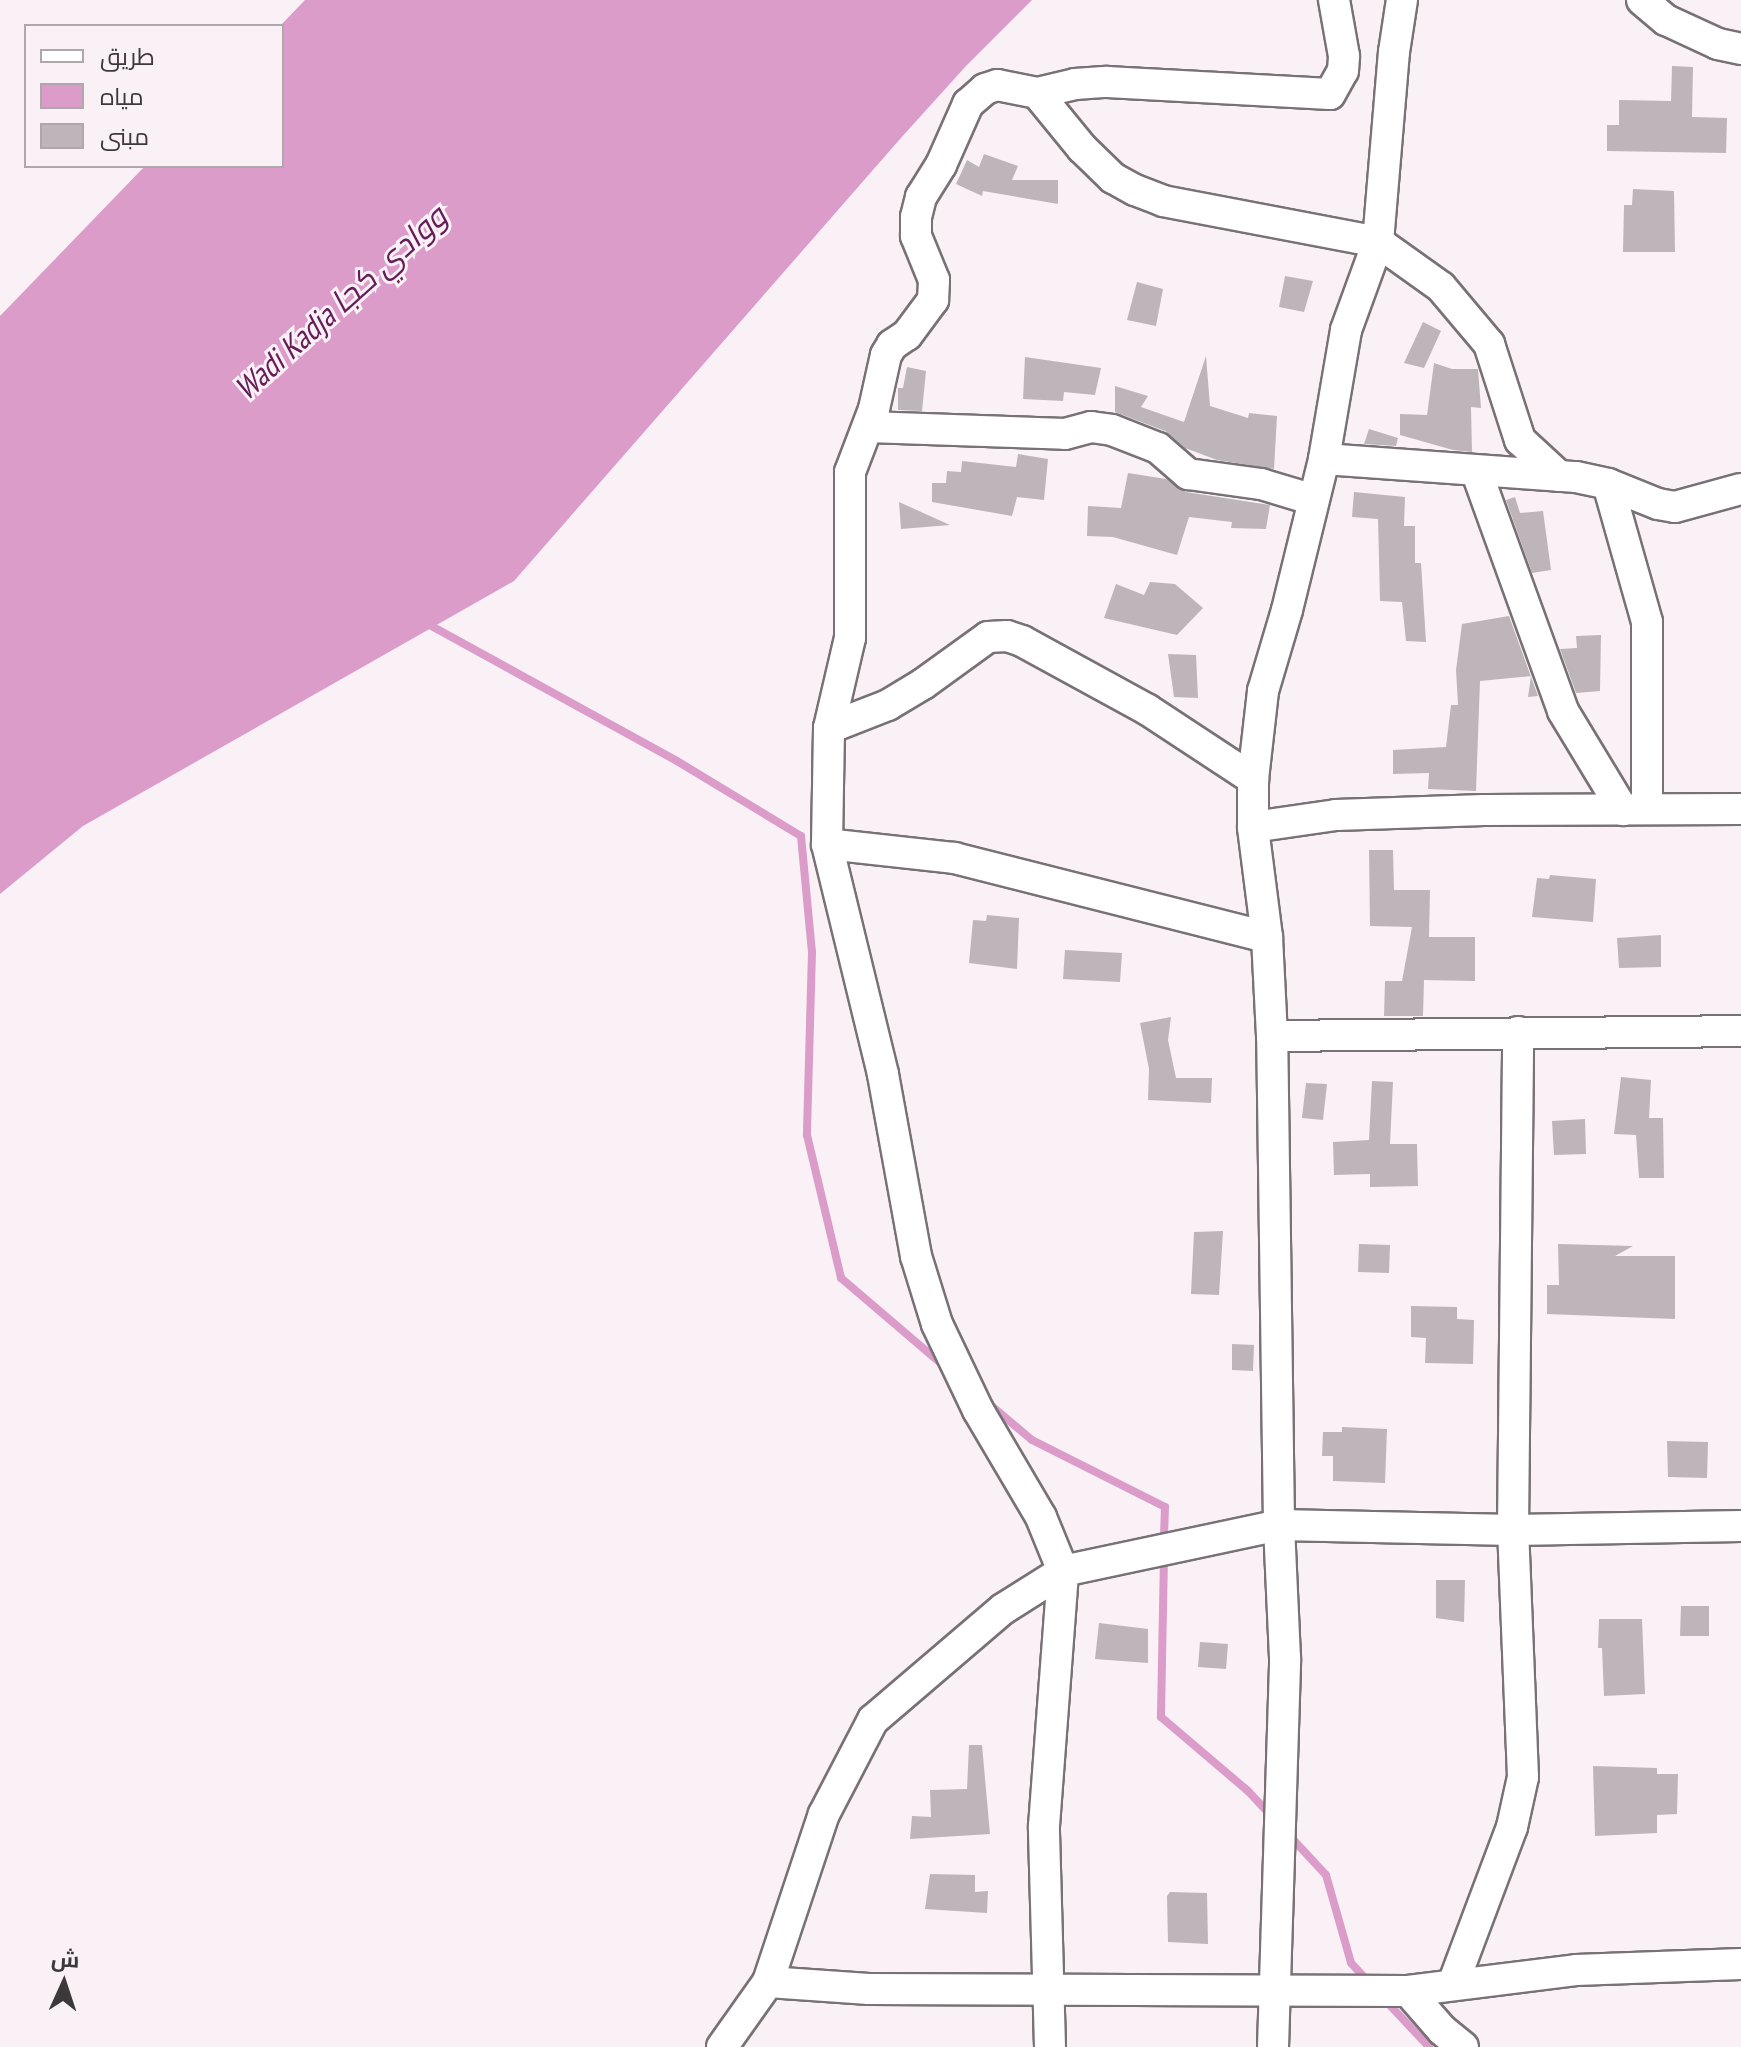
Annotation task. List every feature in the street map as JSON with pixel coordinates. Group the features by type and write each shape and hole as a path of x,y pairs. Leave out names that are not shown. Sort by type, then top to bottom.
{"street":[{"path":"1050,2047 1044,1826 1063,1571 1041,1517 978,1410 937,1324 916,1256 883,1074 827,844 829,728 850,638 850,472 868,427 886,355 892,345 907,335 933,300 934,280 916,236 916,217 957,122 968,104 985,89 1006,86 1037,93 1075,84 1107,82 1330,94 1343,71 1344,56 1334,0"},
{"path":"1273,2047 1272,1993 1285,1658 1279,1525 1272,1036 1267,937 1253,827 1253,779 1263,691 1324,459 1346,330 1378,242 1394,52 1402,0"},
{"path":"1642,0 1666,20 1718,44 1741,49"},
{"path":"1037,93 1082,148 1113,178 1135,190 1163,201 1378,242 1441,287 1489,344 1520,440 1559,476"},
{"path":"868,427 1065,434 1091,427 1112,430 1158,448 1188,474 1261,484 1314,500"},
{"path":"1324,459 1477,473 1559,476 1608,484 1658,504 1675,507 1741,489"},
{"path":"1477,473 1563,711 1635,810"},
{"path":"1608,484 1647,622 1635,810"},
{"path":"829,728 888,705 988,637 1007,636 1022,641 1148,710 1253,779"},
{"path":"1253,827 1336,815 1741,809"},
{"path":"827,844 954,858 1267,937"},
{"path":"1272,1036 1741,1031"},
{"path":"1453,1984 1512,1827 1523,1777 1513,1530 1518,1032"},
{"path":"722,2047 768,1982 824,1814 873,1720 1003,1609 1063,1571 1279,1525 1513,1530 1741,1526"},
{"path":"768,1982 869,1989 1272,1993 1408,1991 1657,1964 1741,1964"},
{"path":"1408,1991 1442,2030 1463,2047"}],"water":[{"name":"Wadi Kadja ووادي كجا","path":"305,0 1032,0 966,66 900,139 514,581 83,826 0,894 0,316 143,168 284,168 282,24"}],"building":[{"path":"1672,66 1693,67 1692,117 1727,118 1726,153 1607,151 1607,125 1619,125 1619,100 1671,101"},
{"path":"984,154 1018,166 1012,180 1058,180 1058,204 983,191 982,196 956,184 967,160 979,167"},
{"path":"1633,189 1674,191 1675,252 1623,252 1624,205 1632,205"},
{"path":"1285,276 1313,281 1304,312 1279,307"},
{"path":"1137,282 1163,289 1156,326 1127,320"},
{"path":"1423,322 1441,331 1424,368 1404,363"},
{"path":"1206,356 1210,406 1248,418 1249,413 1277,416 1274,469 1217,460 1185,448 1165,431 1115,412 1115,386 1148,396 1141,407 1184,422"},
{"path":"1025,357 1101,368 1095,395 1064,392 1063,401 1023,399"},
{"path":"1434,363 1452,369 1478,369 1481,408 1471,407 1472,452 1453,450 1400,435 1400,414 1427,415"},
{"path":"907,367 926,371 922,411 898,410 898,388 903,388"},
{"path":"1369,429 1398,438 1396,446 1364,444"},
{"path":"1018,454 1048,459 1044,500 1017,497 1012,516 932,502 932,483 946,483 947,471 961,472 962,461 1016,467"},
{"path":"1128,473 1166,479 1186,492 1270,505 1266,529 1231,528 1232,522 1189,517 1177,555 1113,537 1087,536 1088,506 1121,508"},
{"path":"1354,492 1405,497 1404,526 1415,526 1415,563 1421,563 1426,642 1406,641 1402,602 1380,601 1378,519 1352,517"},
{"path":"1515,497 1520,513 1543,511 1551,570 1532,573 1506,500"},
{"path":"899,502 950,525 901,529"},
{"path":"1150,582 1175,584 1203,608 1177,635 1104,618 1116,584 1144,595"},
{"path":"1509,616 1531,676 1480,681 1476,791 1428,789 1429,773 1393,774 1393,750 1446,747 1451,705 1458,705 1456,670 1462,624"},
{"path":"1601,635 1600,691 1576,693 1560,649 1577,648 1576,636"},
{"path":"1168,654 1196,655 1198,698 1174,697"},
{"path":"1531,676 1538,696 1528,697"},
{"path":"1369,850 1393,850 1394,890 1430,890 1429,937 1475,937 1475,981 1424,980 1423,1016 1384,1016 1385,981 1402,981 1412,927 1370,926"},
{"path":"1550,875 1596,879 1593,922 1532,917 1537,878 1549,879"},
{"path":"987,915 1019,918 1017,969 969,963 973,920 986,921"},
{"path":"1661,935 1661,967 1619,968 1617,938"},
{"path":"1065,950 1122,953 1120,982 1063,979"},
{"path":"1171,1017 1168,1040 1176,1078 1212,1078 1211,1103 1148,1100 1149,1069 1140,1023"},
{"path":"1621,1077 1651,1080 1649,1118 1663,1118 1664,1178 1639,1178 1636,1135 1614,1134"},
{"path":"1372,1081 1393,1082 1390,1144 1417,1144 1418,1186 1370,1187 1370,1174 1334,1175 1333,1142 1369,1140"},
{"path":"1306,1083 1327,1084 1323,1120 1302,1118"},
{"path":"1585,1119 1586,1154 1554,1155 1552,1121"},
{"path":"1223,1231 1219,1295 1191,1294 1194,1232"},
{"path":"1359,1244 1390,1245 1389,1273 1358,1272"},
{"path":"1558,1244 1633,1246 1615,1256 1675,1256 1675,1319 1547,1314 1547,1285 1559,1285"},
{"path":"1411,1306 1457,1307 1457,1319 1474,1320 1473,1364 1425,1363 1426,1338 1411,1337"},
{"path":"1232,1344 1254,1345 1253,1371 1232,1370"},
{"path":"1342,1427 1387,1429 1385,1483 1333,1481 1333,1456 1322,1456 1323,1432 1342,1432"},
{"path":"1667,1441 1708,1442 1707,1478 1668,1477"},
{"path":"1436,1580 1465,1580 1464,1622 1436,1618"},
{"path":"1681,1606 1709,1606 1709,1636 1680,1636"},
{"path":"1599,1619 1642,1619 1645,1694 1604,1696 1602,1648 1598,1648"},
{"path":"1099,1623 1148,1629 1148,1663 1095,1659"},
{"path":"1200,1642 1228,1644 1226,1669 1198,1667"},
{"path":"969,1745 982,1745 990,1834 910,1839 912,1816 931,1817 930,1790 967,1789"},
{"path":"1593,1766 1657,1768 1657,1774 1678,1774 1677,1814 1657,1815 1657,1833 1595,1836"},
{"path":"930,1874 975,1875 975,1892 988,1891 987,1913 925,1909"},
{"path":"1170,1892 1207,1893 1208,1944 1168,1942 1167,1896"}],"waterway":[{"path":"426,623 677,761 801,836 812,952 807,1135 841,1278 944,1366"},
{"path":"988,1403 1032,1440 1165,1507 1164,1543"},
{"path":"1164,1557 1161,1717 1248,1791 1272,1817"},
{"path":"1287,1833 1326,1875 1351,1963 1369,1982"},
{"path":"1386,2001 1429,2047"}]}
